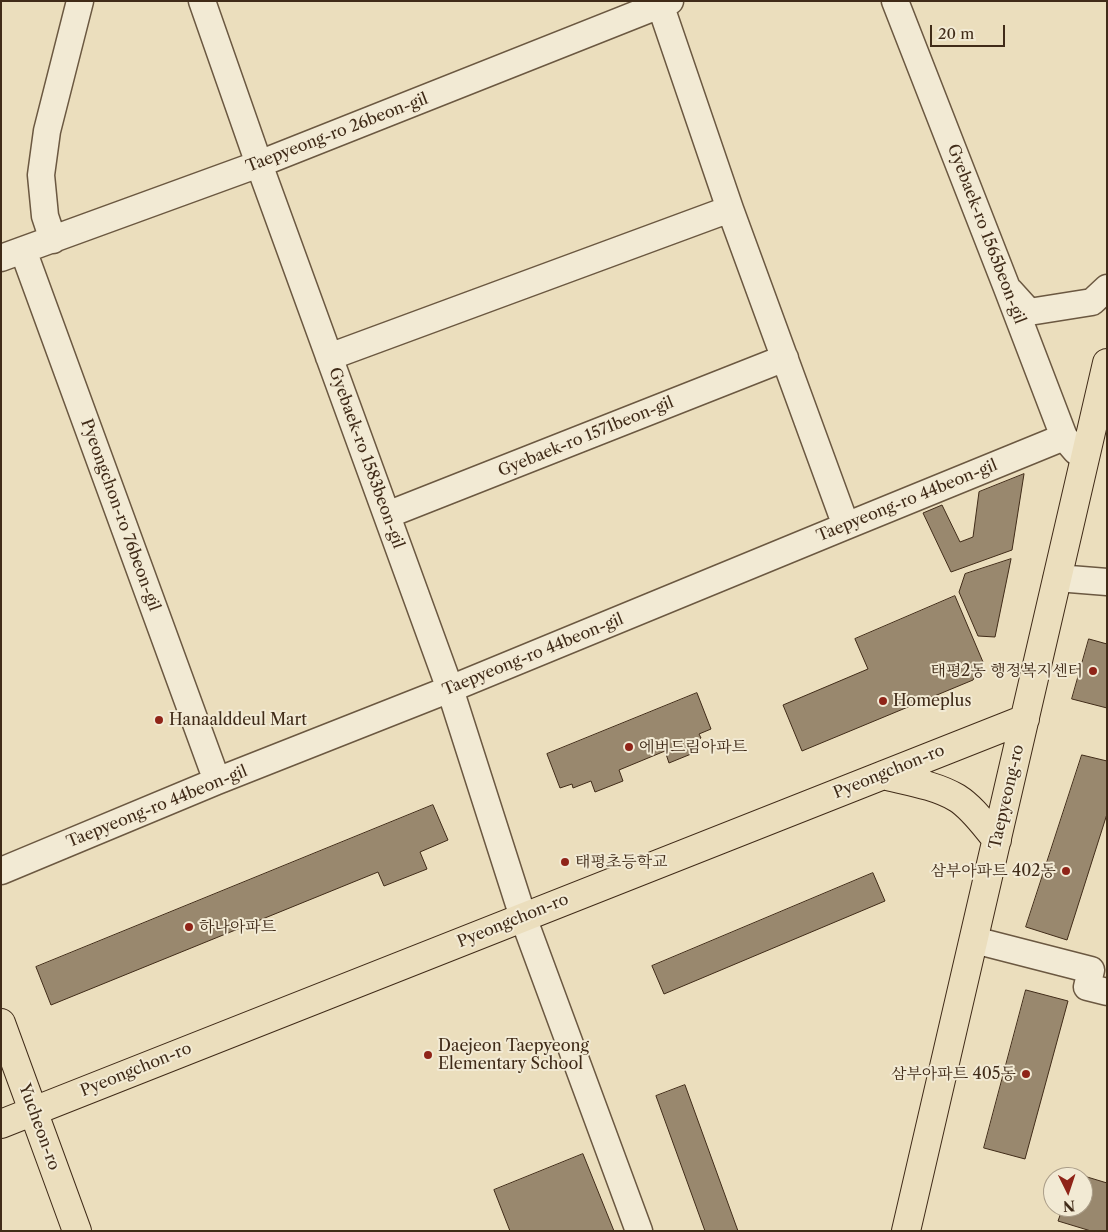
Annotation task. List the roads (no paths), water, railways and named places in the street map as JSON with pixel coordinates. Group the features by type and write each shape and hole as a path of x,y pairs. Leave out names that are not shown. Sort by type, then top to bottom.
{"main road":[{"name":"Taepyeong-ro","path":"906,1231 1107,363"},
{"name":"Pyeongchon-ro","path":"1,1124 1025,719"},
{"path":"883,775 941,790 957,798 968,807 997,840"},
{"name":"Yucheon-ro","path":"1,1023 77,1231"}],"street":[{"path":"53,240 45,216 41,174 47,131 80,1"},
{"name":"Gyebaek-ro 1583beon-gil","path":"202,1 259,164 450,689 523,917 639,1231"},
{"name":"Gyebaek-ro 1565beon-gil","path":"895,1 1064,437 1084,462"},
{"path":"663,2 730,209 846,526"},
{"name":"Taepyeong-ro 26beon-gil","path":"12,254 259,164 663,2"},
{"path":"329,357 730,209"},
{"name":"Pyeongchon-ro 76beon-gil","path":"12,254 217,781"},
{"path":"1007,288 1030,312 1092,302 1107,288"},
{"name":"Gyebaek-ro 1571beon-gil","path":"387,515 785,358"},
{"name":"Taepyeong-ro 44beon-gil","path":"1,872 217,781 450,689 1064,437"},
{"path":"1057,578 1107,582"},
{"path":"974,940 1099,968 1087,987 1107,992"}],"place":[{"name":"태평2동 행정복지센터","path":"1093,671"},
{"name":"Homeplus","path":"883,701"},
{"name":"Hanaalddeul Mart","path":"159,720"},
{"name":"에버드림아파트","path":"629,747"},
{"name":"태평초등학교","path":"565,862"},
{"name":"삼부아파트 402동","path":"1066,871"},
{"name":"하나아파트","path":"189,927"},
{"name":"Daejeon Taepyeong Elementary School","path":"428,1055"},
{"name":"삼부아파트 405동","path":"1026,1074"}]}
